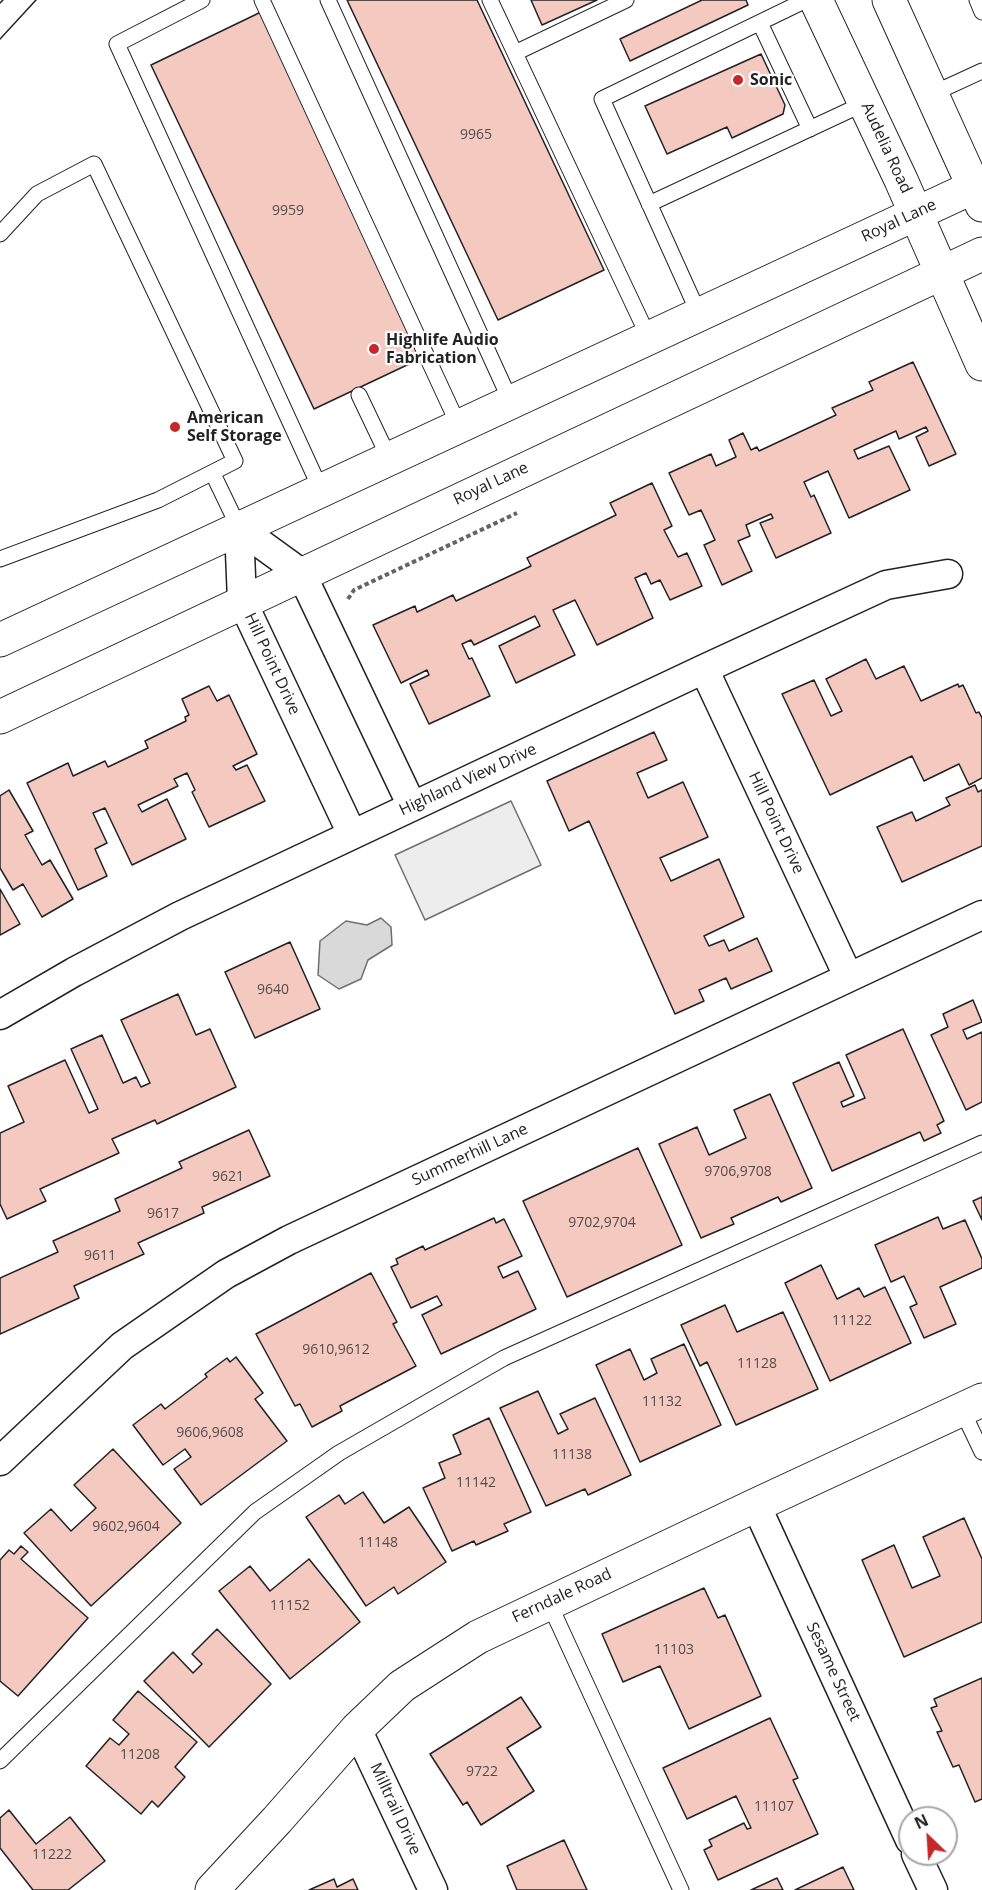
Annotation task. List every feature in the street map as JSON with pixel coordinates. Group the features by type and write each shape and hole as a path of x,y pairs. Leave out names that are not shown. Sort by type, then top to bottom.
{"main road":[{"name":"Audelia Road","path":"816,0 865,103 982,364"},
{"path":"896,2 932,94 979,191"},
{"name":"Royal Lane","path":"0,640 915,213 979,191"},
{"name":"Royal Lane","path":"0,717 301,573 982,254"},
{"name":"Ferndale Road","path":"212,1890 357,1728 402,1686 478,1636 972,1405"}],"street":[{"path":"239,528 301,573 412,806"},
{"name":"Hill Point Drive","path":"239,528 242,601 352,834"},
{"name":"Highland View Drive","path":"0,1015 74,972 180,916 704,669 886,585 948,574"},
{"name":"Hill Point Drive","path":"704,669 848,976"},
{"name":"Summerhill Lane","path":"0,1461 122,1346 226,1274 300,1235 982,915"},
{"name":"Sesame Street","path":"756,1505 898,1814"},
{"name":"Milltrail Drive","path":"357,1728 433,1890"},
{"path":"922,1866 933,1890"}],"lane":[{"path":"202,0 117,44 321,490"},
{"path":"262,0 459,426"},
{"path":"328,0 511,402"},
{"path":"490,0 649,338"},
{"path":"515,53 626,0"},
{"path":"699,314 602,99 806,0"},
{"path":"977,0 982,12"},
{"path":"760,23 810,129"},
{"path":"932,94 982,71"},
{"path":"649,204 865,103"},
{"path":"0,234 37,195 94,164 236,461 158,500 0,559"},
{"path":"359,395 389,458"},
{"path":"213,474 239,528"},
{"path":"0,1761 255,1512 339,1453 504,1358 982,1143"},
{"path":"972,1405 982,1452"},
{"path":"549,1603 681,1890"}],"shaded area":[{"path":"511,801 541,865 425,920 395,855"},
{"path":"381,918 391,927 392,945 368,960 361,979 339,989 318,975 320,941 346,921 367,925"}],"building":[{"path":"347,0 477,0 604,270 498,320"},
{"path":"531,0 597,0 542,25"},
{"path":"702,0 746,0 748,5 630,61 620,39"},
{"path":"261,12 424,357 314,409 151,65"},
{"name":"Sonic","path":"761,54 785,105 783,114 732,138 727,127 667,154 645,106"},
{"path":"913,362 956,454 929,466 916,437 928,431 926,427 899,439 896,431 854,450 858,459 889,446 910,490 849,518 828,471 804,482 811,497 814,495 831,533 776,558 760,523 773,518 771,514 746,525 750,536 738,541 752,571 722,585 704,545 715,540 701,510 689,515 669,473 711,454 716,466 736,457 729,440 743,433 751,450 757,447 759,451 836,415 832,408 873,390 869,382"},
{"path":"652,483 672,526 664,530 678,557 687,553 702,586 670,600 660,580 651,584 646,573 635,578 653,618 597,645 575,600 553,610 575,655 516,683 499,646 540,626 535,616 474,645 471,640 462,644 469,659 472,658 490,696 429,724 410,684 429,675 427,670 401,683 373,625 415,606 417,612 453,595 456,601 531,566 527,558 616,515 610,503"},
{"path":"866,659 876,679 904,666 921,701 958,684 959,687 963,685 976,713 979,712 982,718 982,778 969,785 959,764 924,781 912,756 830,795 782,694 814,680 831,716 842,711 826,679"},
{"path":"209,686 217,701 229,695 257,754 233,766 236,770 247,765 265,801 209,827 192,792 195,790 187,773 174,779 178,786 138,805 142,812 167,799 186,839 132,865 105,808 93,813 107,843 95,849 107,876 78,890 27,783 68,763 73,776 105,761 108,767 148,748 145,741 186,721 185,717 189,715 182,699"},
{"path":"654,732 667,760 637,773 648,798 683,782 708,837 660,858 671,881 719,859 744,917 704,936 709,946 724,940 729,951 757,938 772,971 731,989 726,978 699,990 704,1001 675,1014 589,821 569,831 547,781"},
{"path":"975,785 978,792 982,790 982,846 902,882 877,827 912,812 916,821 950,805 946,798"},
{"path":"9,790 33,831 25,835 42,865 50,860 73,899 42,917 23,884 13,890 0,868 0,796"},
{"path":"0,889 20,924 0,935"},
{"path":"290,942 320,1009 255,1038 225,972"},
{"path":"178,994 196,1035 210,1029 236,1087 157,1124 155,1120 112,1139 119,1153 40,1189 46,1201 7,1219 0,1204 0,1133 24,1122 8,1086 65,1060 89,1113 98,1109 71,1049 102,1035 123,1083 136,1077 141,1087 150,1083 121,1020"},
{"path":"973,1000 982,1022 963,1030 967,1039 982,1032 982,1102 966,1110 931,1035 948,1027 943,1014"},
{"path":"903,1029 944,1121 937,1125 941,1133 924,1141 920,1132 832,1171 793,1083 839,1062 854,1096 841,1102 843,1107 865,1098 846,1055"},
{"path":"770,1094 812,1188 781,1202 778,1197 731,1218 734,1224 701,1238 659,1144 697,1127 709,1155 746,1138 734,1110"},
{"path":"249,1130 270,1176 202,1207 204,1213 138,1243 144,1254 74,1286 79,1298 0,1334 0,1278 58,1252 53,1241 120,1211 115,1199 182,1168 179,1162"},
{"path":"638,1148 682,1245 567,1297 523,1201"},
{"path":"982,1197 982,1220 973,1201"},
{"path":"938,1217 943,1229 965,1220 982,1259 982,1268 940,1287 956,1324 924,1338 910,1307 917,1304 904,1276 891,1282 875,1245"},
{"path":"494,1218 496,1223 504,1219 522,1256 498,1267 503,1278 518,1271 536,1309 441,1354 422,1315 442,1305 437,1296 411,1308 391,1267 398,1264 396,1259 423,1246 425,1250"},
{"path":"821,1265 837,1299 859,1288 864,1297 885,1287 911,1343 830,1381 785,1283"},
{"path":"371,1273 397,1322 393,1324 416,1366 340,1406 342,1411 312,1427 300,1404 295,1406 256,1334"},
{"path":"725,1305 737,1332 783,1312 818,1389 736,1425 707,1362 700,1366 681,1325"},
{"path":"684,1344 721,1425 640,1462 596,1365 630,1349 644,1380 657,1373 651,1359"},
{"path":"236,1357 263,1393 255,1399 287,1441 201,1505 174,1469 191,1457 185,1449 163,1465 133,1425 161,1404 165,1409 207,1377 205,1374 227,1358 230,1362"},
{"path":"538,1391 558,1434 568,1429 560,1414 595,1398 631,1475 588,1495 585,1489 546,1506 500,1408"},
{"path":"489,1418 531,1512 504,1524 508,1531 476,1545 474,1541 452,1551 423,1488 445,1478 439,1463 461,1454 453,1435"},
{"path":"113,1449 181,1523 91,1606 24,1533 51,1509 71,1531 96,1508 74,1485"},
{"path":"363,1492 384,1523 409,1507 446,1562 398,1594 394,1587 366,1606 306,1517 339,1495 345,1504"},
{"path":"964,1518 982,1559 982,1622 904,1657 862,1560 894,1545 912,1588 940,1576 923,1537"},
{"path":"21,1546 28,1552 21,1559 88,1618 18,1696 0,1681 0,1560 9,1550 14,1554"},
{"path":"309,1559 360,1622 290,1679 219,1591 250,1566 270,1591"},
{"path":"704,1588 718,1618 725,1615 761,1696 689,1729 660,1666 623,1682 602,1634"},
{"path":"217,1629 271,1684 209,1747 144,1681 173,1652 193,1673 202,1664 192,1654"},
{"path":"982,1678 982,1799 975,1802 959,1765 953,1767 937,1732 942,1731 931,1708 937,1706 934,1699"},
{"path":"138,1691 197,1742 175,1767 185,1777 158,1807 152,1801 141,1814 86,1766 110,1738 119,1745 129,1734 113,1720"},
{"path":"521,1697 541,1727 507,1748 534,1791 481,1825 467,1802 463,1805 430,1754"},
{"path":"770,1718 798,1778 793,1780 818,1834 718,1880 704,1850 712,1846 709,1840 744,1823 747,1829 751,1828 736,1796 687,1819 663,1768"},
{"path":"9,1810 36,1844 70,1817 105,1861 68,1890 33,1890 0,1848 0,1818"},
{"path":"564,1840 587,1890 517,1890 507,1866"},
{"path":"843,1867 854,1890 795,1890"},
{"path":"777,1878 783,1890 751,1890"},
{"path":"334,1879 337,1887 353,1879 358,1890 309,1890"}],"tram line":[{"path":"0,3 3,0"},
{"path":"0,39 36,0"}],"place":[{"name":"Sonic","path":"738,80"},
{"name":"Highlife Audio Fabrication","path":"374,349"},
{"name":"American Self Storage","path":"175,427"}]}
